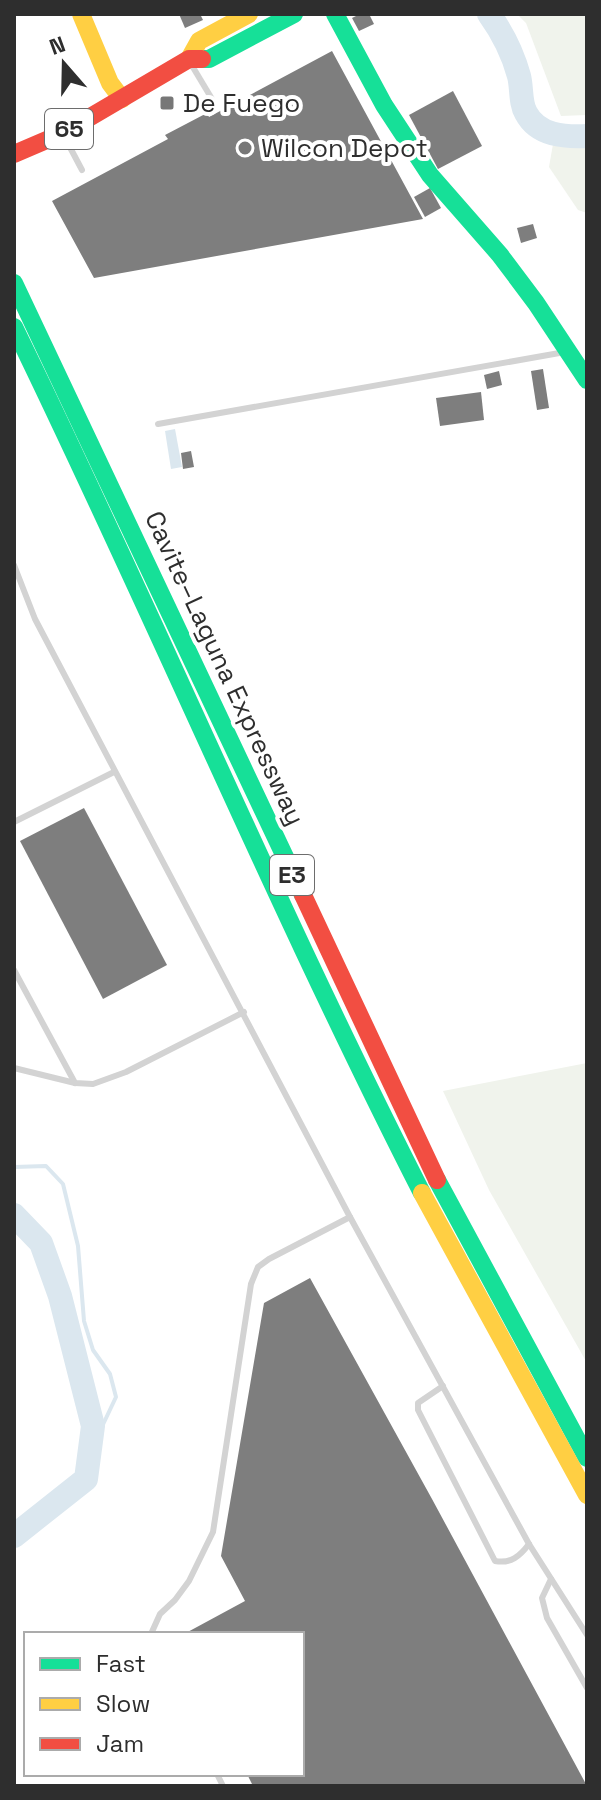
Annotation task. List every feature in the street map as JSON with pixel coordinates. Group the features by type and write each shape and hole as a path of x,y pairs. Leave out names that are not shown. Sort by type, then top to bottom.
{"main road":[{"path":"81,14 110,83 122,99"},
{"path":"95,14 120,77 122,99"},
{"name":"65","path":"14,154 63,133 122,99 189,59 199,41 249,14"},
{"name":"65","path":"189,59 209,59 294,14"},
{"path":"335,14 384,105 430,175 500,255 587,380"},
{"name":"Cavite–Laguna Expressway","path":"14,283 434,1174 587,1458"},
{"name":"Cavite–Laguna Expressway","path":"14,327 91,483 389,1127 488,1319 587,1495"}],"lane":[{"path":"189,59 212,99"},
{"path":"63,133 82,170"},
{"path":"158,424 568,351"},
{"path":"14,565 35,619 350,1217 529,1544 587,1635"},
{"path":"14,822 114,772"},
{"path":"14,970 75,1083"},
{"path":"14,1068 75,1083 93,1084 126,1072 244,1012"},
{"path":"152,1632 160,1614 189,1581 213,1532 251,1284 258,1267 350,1217"},
{"path":"443,1386 423,1398 418,1403 418,1410 495,1561 511,1561 521,1555 529,1544"},
{"path":"551,1579 542,1598 547,1618 587,1688"}],"shaded area":[{"path":"517,14 587,14 587,115 561,116 526,23"},
{"path":"553,144 587,145 587,213 578,210 549,167"},
{"path":"175,429 182,467 171,469 165,431"},
{"path":"587,1063 587,1363 489,1190 443,1091"}],"building":[{"path":"179,14 200,14 203,20 185,28"},
{"path":"369,14 374,24 359,31 352,18"},
{"name":"Wilcon Depot","path":"332,51 423,219 94,278 52,201 168,139 165,135 207,113 209,117"},
{"path":"453,91 482,146 438,169 409,115"},
{"path":"430,188 441,208 425,217 414,197"},
{"path":"533,224 537,238 521,243 517,228"},
{"path":"543,369 549,408 537,410 531,371"},
{"path":"499,371 502,385 487,389 484,375"},
{"path":"481,392 484,420 440,426 436,398"},
{"path":"191,451 194,467 183,469 181,453"},
{"path":"84,808 167,965 103,999 20,841"},
{"path":"310,1278 587,1786 253,1786 248,1776 304,1776 304,1632 188,1632 245,1601 221,1556 264,1303"}],"waterway":[{"path":"489,14 514,60 523,105 531,121 553,134 587,136"},
{"path":"14,1167 46,1166 63,1184 78,1246 84,1321 93,1350 110,1374 116,1397 90,1452"},
{"path":"14,1215 41,1243 60,1296 93,1426 86,1479 14,1536"}],"traffic: fast":[{"path":"202,59 209,59 294,14"},
{"path":"335,14 384,105 430,175 500,255 587,380"},
{"path":"14,283 303,895"},
{"path":"14,327 266,870 422,1193"},
{"path":"437,1180 587,1458"}],"traffic: slow":[{"path":"81,14 110,83 122,99"},
{"path":"189,59 199,41 249,14"},
{"path":"422,1193 587,1495"}],"traffic: jam":[{"path":"14,154 63,133 189,59 202,59"},
{"path":"303,895 437,1180"}],"place":[{"name":"De Fuego","path":"167,103"},
{"name":"Wilcon Depot","path":"245,148"}]}
